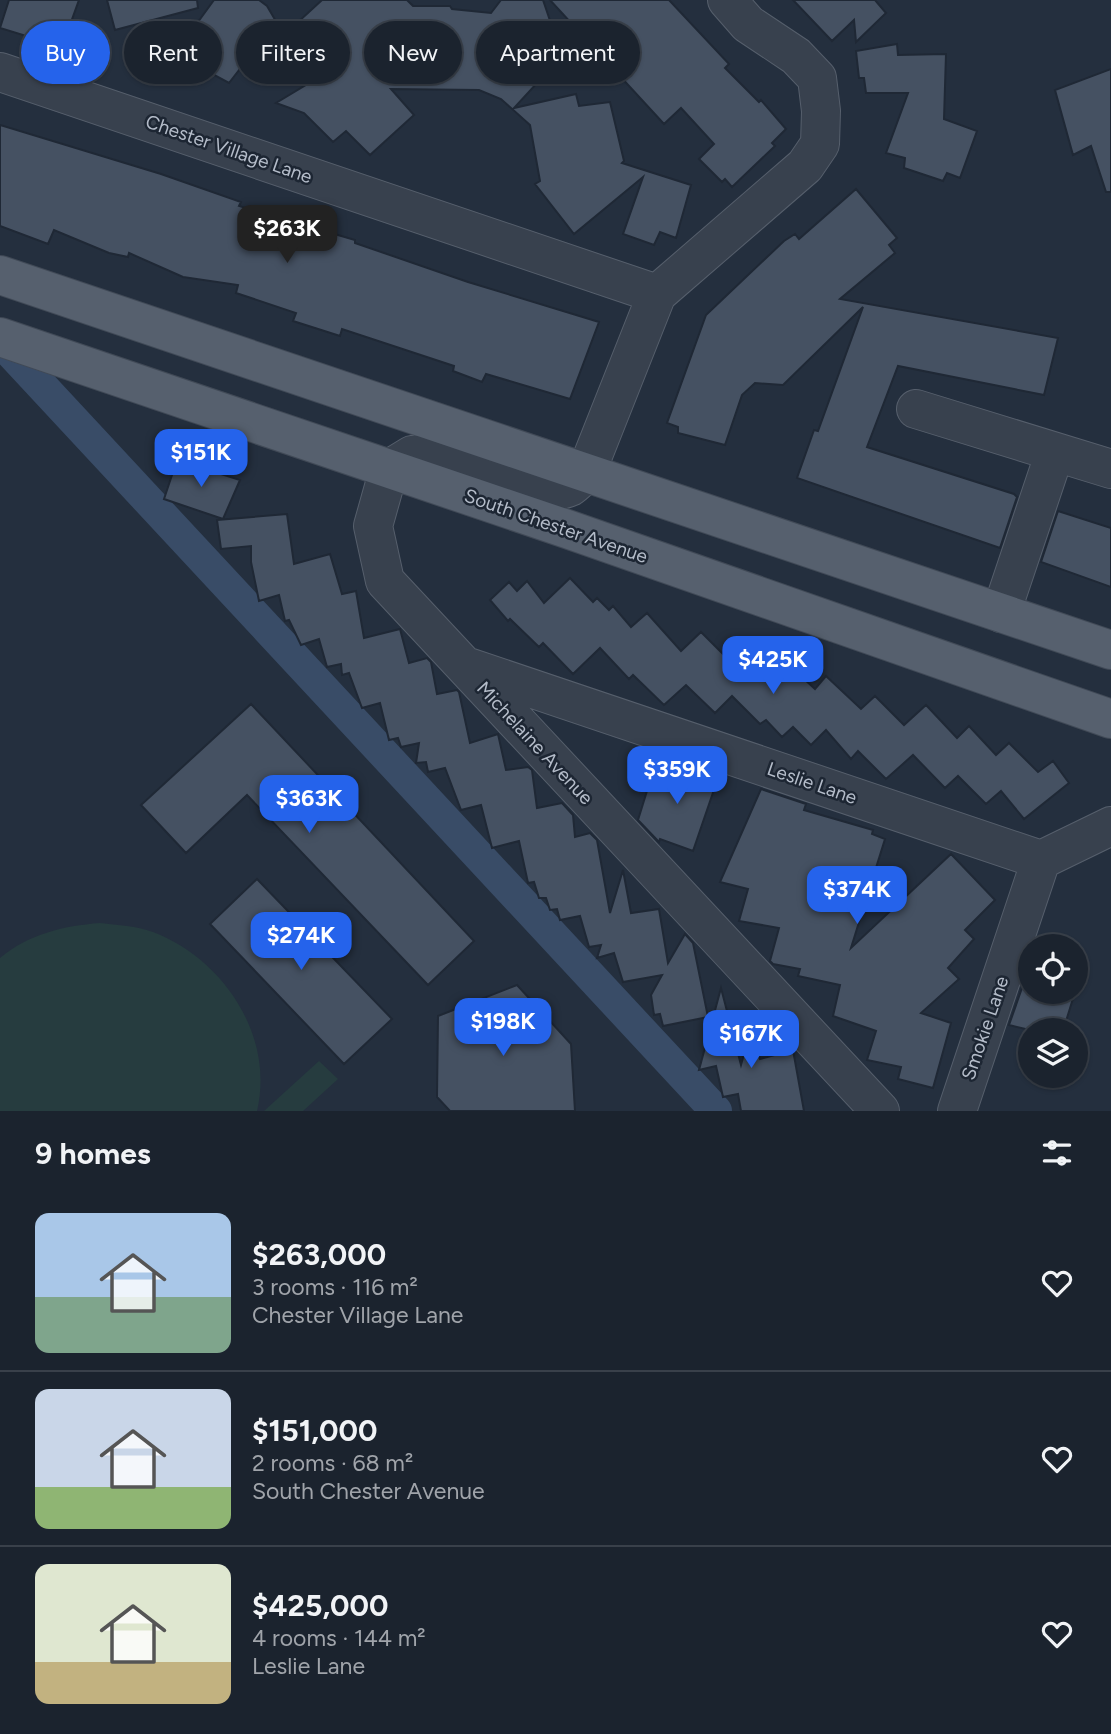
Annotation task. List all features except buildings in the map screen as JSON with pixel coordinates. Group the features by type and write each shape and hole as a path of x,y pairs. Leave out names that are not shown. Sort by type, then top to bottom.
{"main road":[{"path":"0,275 1111,650"},
{"name":"South Chester Avenue","path":"0,337 1111,719"}],"street":[{"path":"389,469 406,457 421,454 459,463 501,479 559,490 571,486 586,473 657,294 805,166 820,144 821,111 817,78 796,55 748,24 727,0"},
{"name":"Chester Village Lane","path":"0,72 657,294"},
{"path":"916,409 1111,469"},
{"path":"1001,613 1055,452"},
{"name":"Michelaine Avenue","path":"389,469 373,526 385,582 880,1111"},
{"name":"Leslie Lane","path":"463,665 1041,860"},
{"path":"1041,860 1111,825"},
{"name":"Smokie Lane","path":"957,1111 1041,860"}],"green space":[{"path":"100,923 153,932 178,944 201,960 221,980 238,1003 250,1028 258,1055 261,1083 257,1111 0,1111 0,958 35,937 73,926"},
{"path":"319,1061 338,1079 303,1111 264,1111"}],"waterway":[{"path":"0,341 716,1111"}]}
